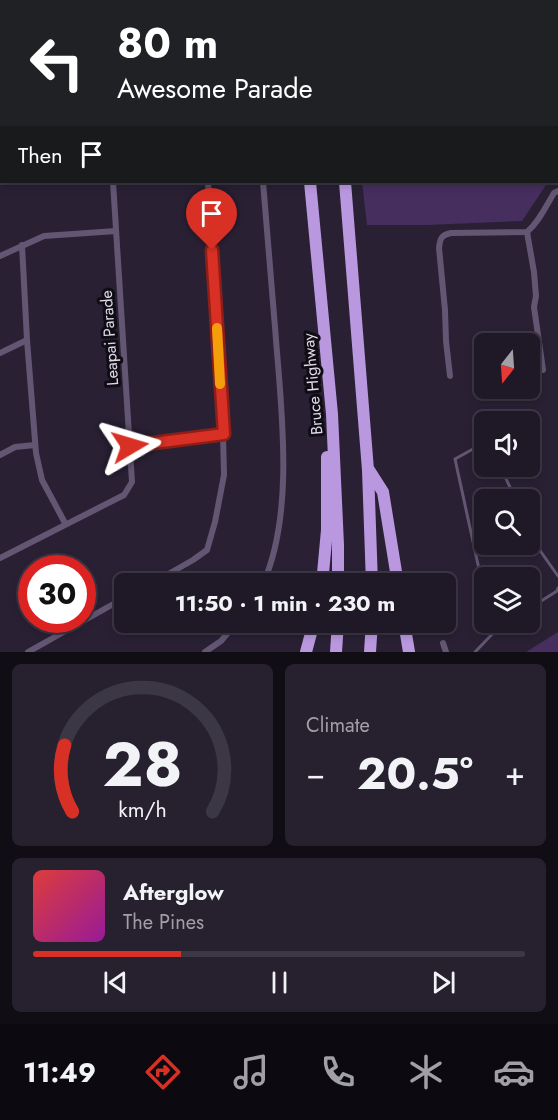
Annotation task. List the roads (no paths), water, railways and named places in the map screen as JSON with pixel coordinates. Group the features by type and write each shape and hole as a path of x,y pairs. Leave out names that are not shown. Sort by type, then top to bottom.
{"highway":[{"name":"Bruce Highway","path":"310,183 332,414 338,573"},
{"path":"345,183 368,470 372,573"},
{"path":"323,573 327,530 328,442 332,414"},
{"path":"368,470 383,492 396,573"},
{"path":"306,652 311,633"},
{"path":"336,652 337,633"},
{"path":"370,652 371,633"},
{"path":"406,633 409,652"}],"street":[{"name":"Leapai Parade","path":"0,558 124,495 132,482 113,183"},
{"path":"170,573 207,550 224,475 224,434 208,183"},
{"path":"263,183 281,399 283,477 278,537 268,573"},
{"path":"450,376 439,248 441,238 444,234 451,233 527,232 540,218 554,193 558,192"},
{"path":"0,256 44,236 116,231"},
{"path":"527,232 534,272 536,296 534,307 543,370"},
{"path":"22,245 35,445 42,480 65,523"},
{"path":"0,353 27,340"},
{"path":"130,446 224,434"},
{"path":"0,455 15,447 35,445"},
{"path":"28,652 114,604"},
{"path":"205,652 221,641 228,633"},
{"path":"443,643 446,652"}],"lane":[{"path":"474,448 455,459 479,567"},
{"path":"540,550 558,576"},
{"path":"540,602 558,588"},
{"path":"475,652 493,633"}]}
